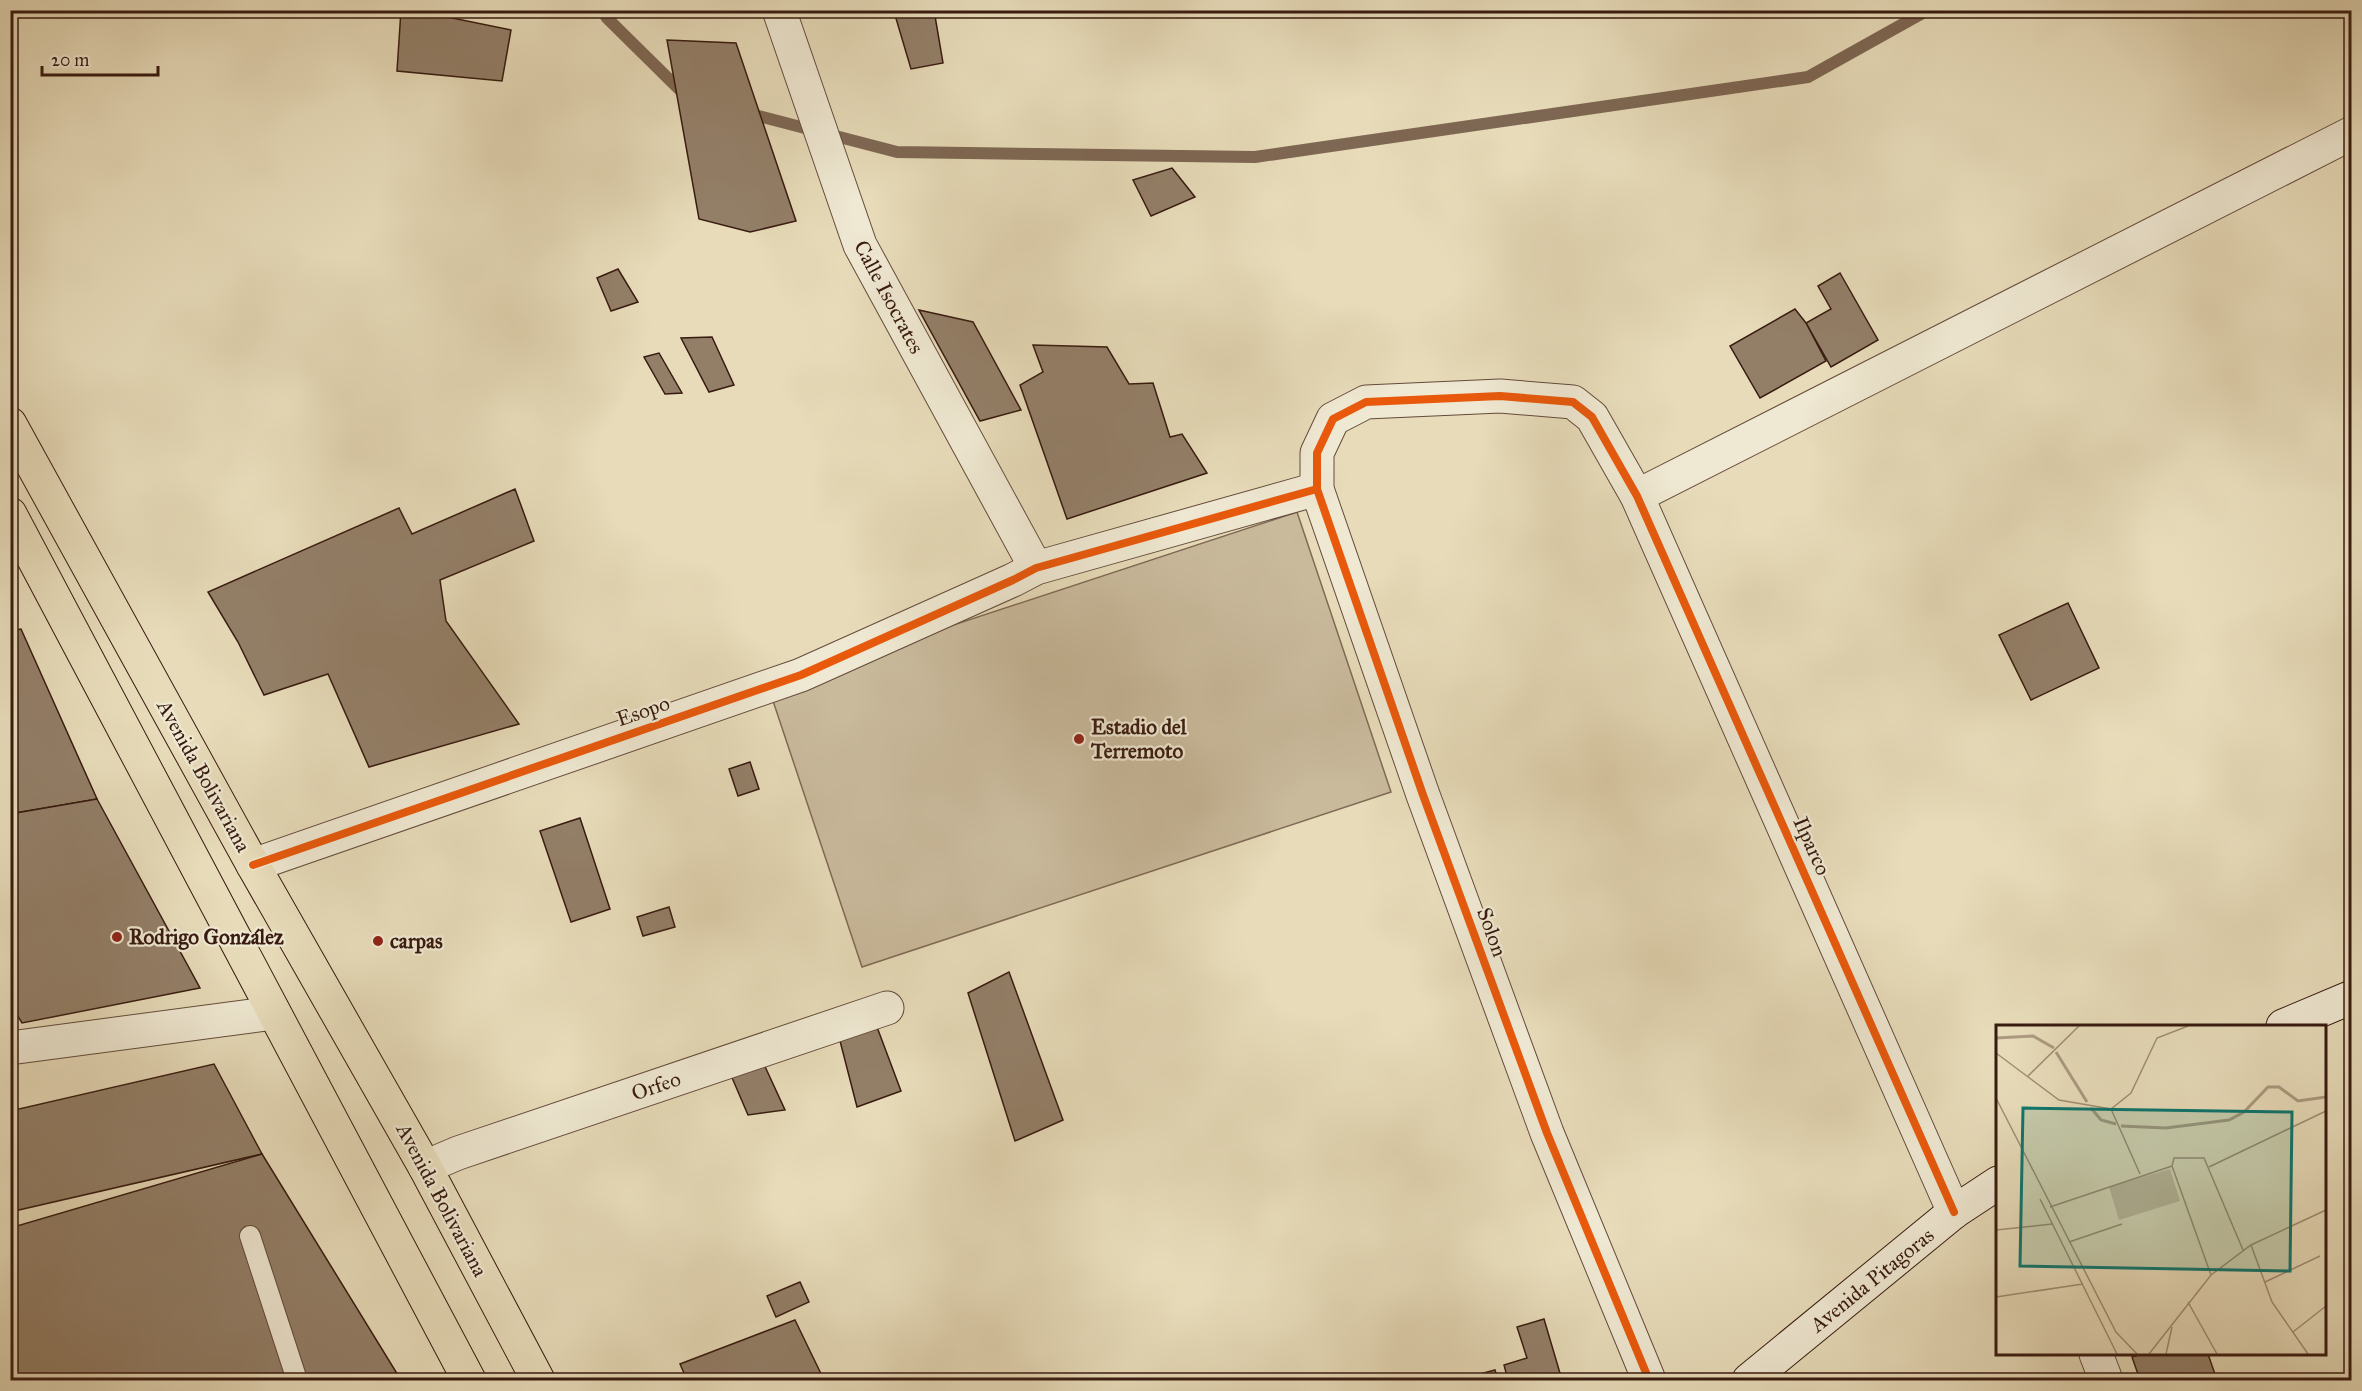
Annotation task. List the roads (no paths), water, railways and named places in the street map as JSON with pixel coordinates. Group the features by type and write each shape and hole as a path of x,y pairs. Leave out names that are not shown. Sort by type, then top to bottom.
{"highway":[{"name":"Avenida Bolivariana","path":"10,424 253,865 425,1167 538,1380"},
{"path":"10,514 469,1380"}],"street":[{"name":"Calle Isocrates","path":"779,10 860,245 1036,567"},
{"path":"1637,496 2352,133"},
{"name":"Solon","path":"1637,496 1592,417 1573,402 1500,396 1366,402 1333,419 1317,453 1317,489 1419,784 1546,1133 1649,1380"},
{"name":"Esopo","path":"253,865 801,675 1013,580 1036,567 1317,489"},
{"name":"Ilparco","path":"1637,496 1954,1212"},
{"path":"2285,1025 2352,997"},
{"name":"Orfeo","path":"425,1167 469,1149 887,1008"},
{"path":"10,1048 273,1013"},
{"name":"Avenida Pitagoras","path":"1749,1380 1954,1212 1996,1184"},
{"path":"2097,1355 2106,1380"}],"lane":[{"path":"250,1236 297,1380"}],"waterway":[{"path":"602,10 607,18 685,95"},
{"path":"747,113 897,152 1255,157 1808,77 1928,10"}],"place":[{"name":"Estadio del Terremoto","path":"1079,739"},
{"name":"Rodrigo González","path":"117,937"},
{"name":"carpas","path":"378,941"}]}
